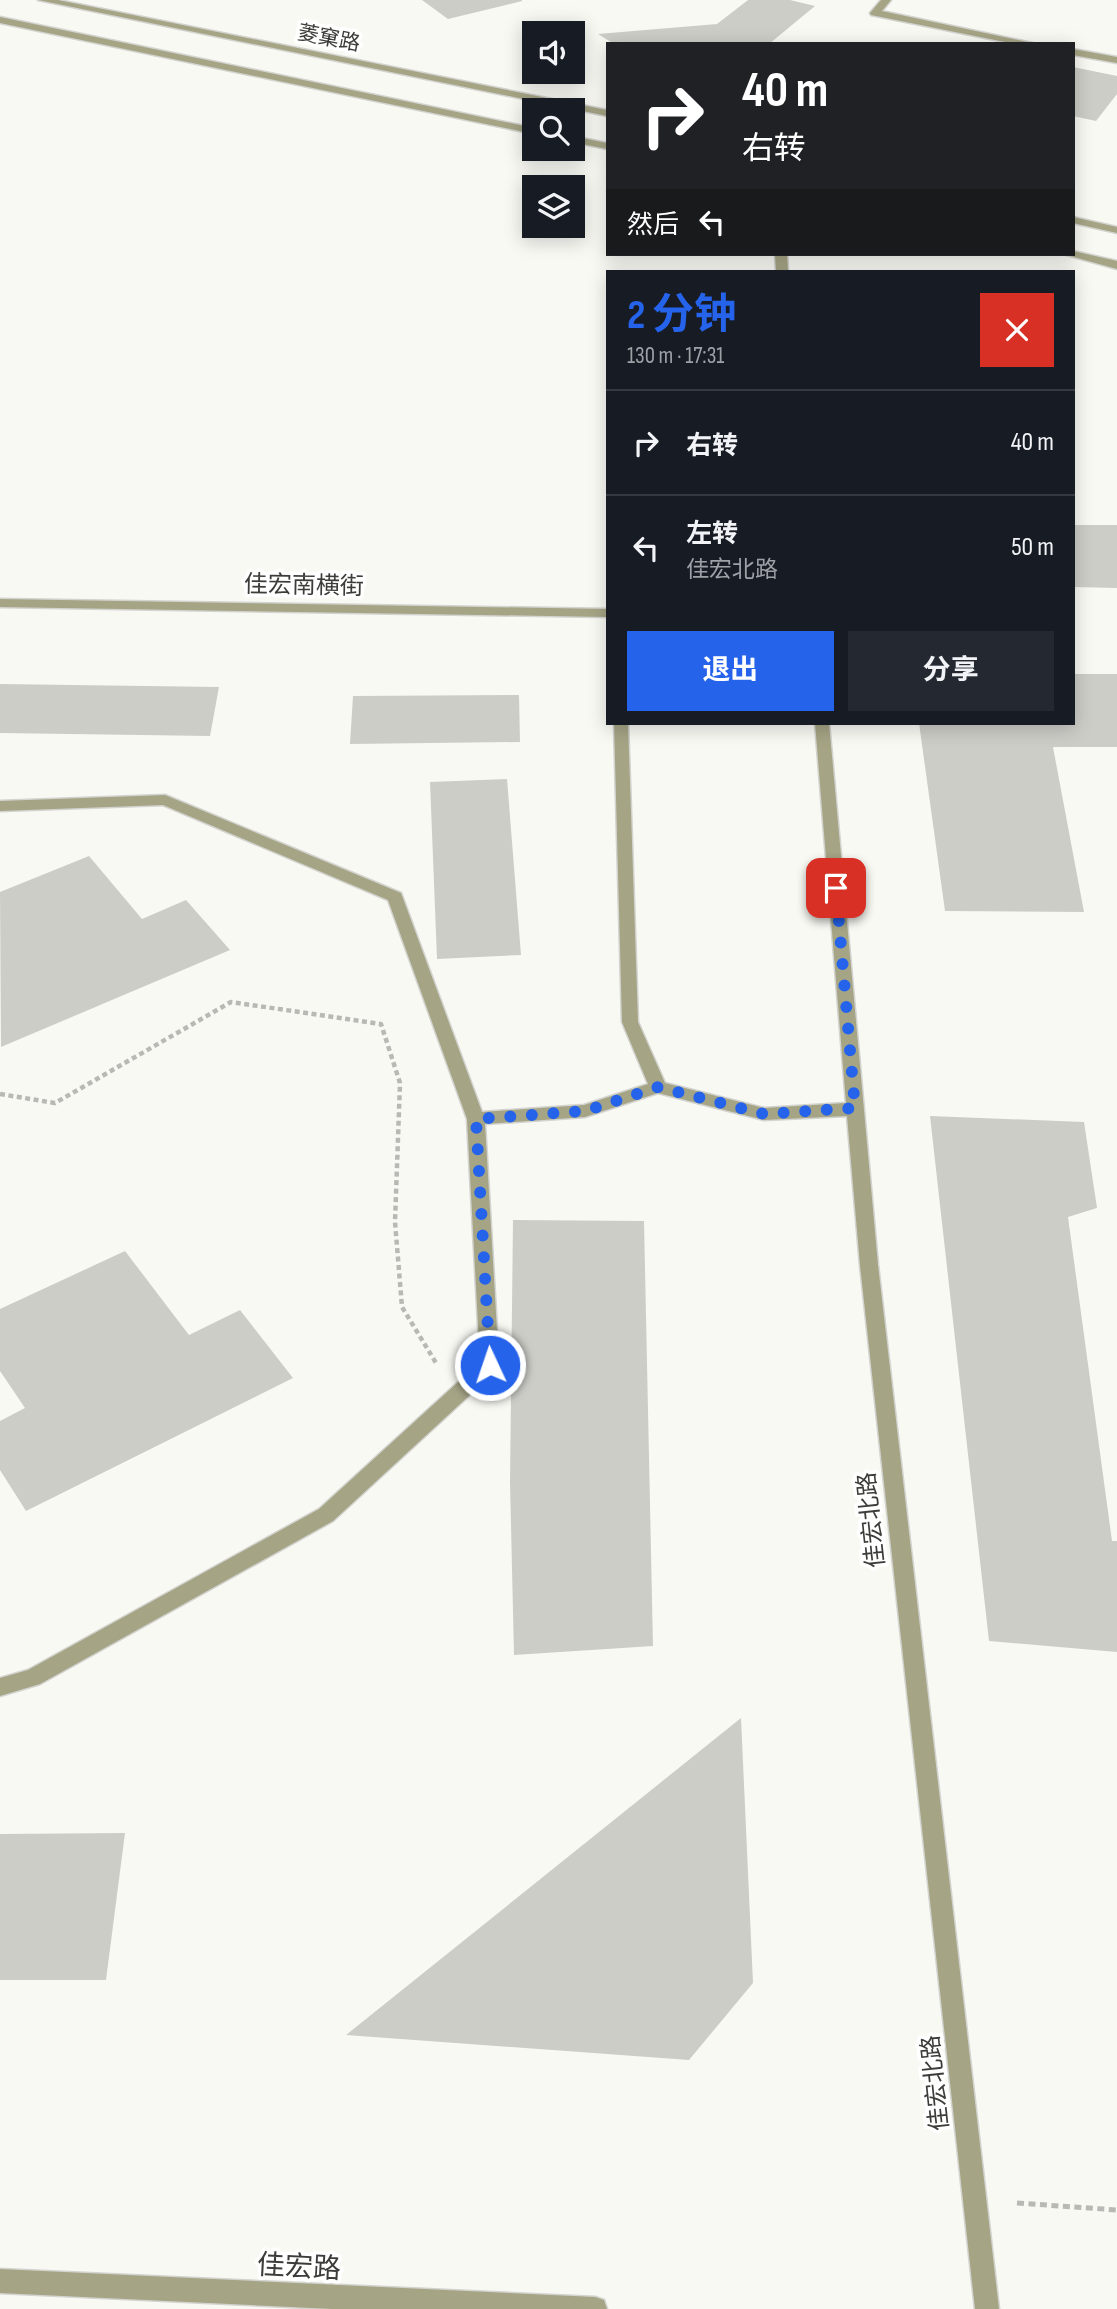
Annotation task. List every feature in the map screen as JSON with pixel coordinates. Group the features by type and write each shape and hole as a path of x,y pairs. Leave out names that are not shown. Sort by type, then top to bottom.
{"street":[{"name":"菱窠路","path":"43,0 606,113"},
{"path":"885,0 875,13 1022,42"},
{"name":"菱窠路","path":"0,20 522,129"},
{"path":"1075,52 1117,60"},
{"path":"585,142 606,146"},
{"path":"1075,220 1117,230"},
{"path":"1075,255 1117,265"},
{"name":"佳宏南横街","path":"0,603 606,612"},
{"path":"621,725 630,1022 658,1087"},
{"name":"佳宏北路","path":"822,725 869,1265 987,2309"},
{"path":"0,806 165,800 395,897 476,1119 490,1365 326,1515 33,1678 0,1687"},
{"path":"476,1119 585,1111 658,1087 764,1114 855,1108"},
{"name":"佳宏路","path":"0,2281 595,2309"}],"path":[{"path":"0,1094 55,1103 231,1002 381,1024 400,1083 395,1222 402,1307 456,1397"},
{"path":"974,2200 1117,2210"}],"building":[{"path":"422,0 522,0 522,1 448,19"},
{"path":"748,0 790,0 815,6 771,42 611,42 598,34 717,24"},
{"path":"1075,67 1117,76 1117,94 1096,121 1075,116"},
{"path":"1075,525 1117,525 1117,588 1075,587"},
{"path":"1075,674 1117,674 1117,747 1053,747 1084,912 945,911 919,725 1075,725"},
{"path":"0,684 219,687 210,736 0,733"},
{"path":"519,695 520,742 350,744 353,696"},
{"path":"507,779 521,955 437,959 430,782"},
{"path":"89,856 142,919 186,900 230,950 1,1047 0,892"},
{"path":"930,1116 1084,1122 1097,1208 1068,1217 1112,1541 1117,1541 1117,1652 989,1641"},
{"path":"513,1220 644,1221 653,1646 514,1655 510,1482"},
{"path":"125,1251 189,1335 240,1310 293,1378 26,1511 0,1470 0,1421 25,1408 0,1371 0,1309"},
{"path":"741,1718 753,1983 689,2060 346,2035"},
{"path":"125,1833 106,1980 0,1980 0,1834"}],"route":[{"path":"490,1365 476,1119 585,1111 658,1087 764,1114 855,1108 836,888"}]}
